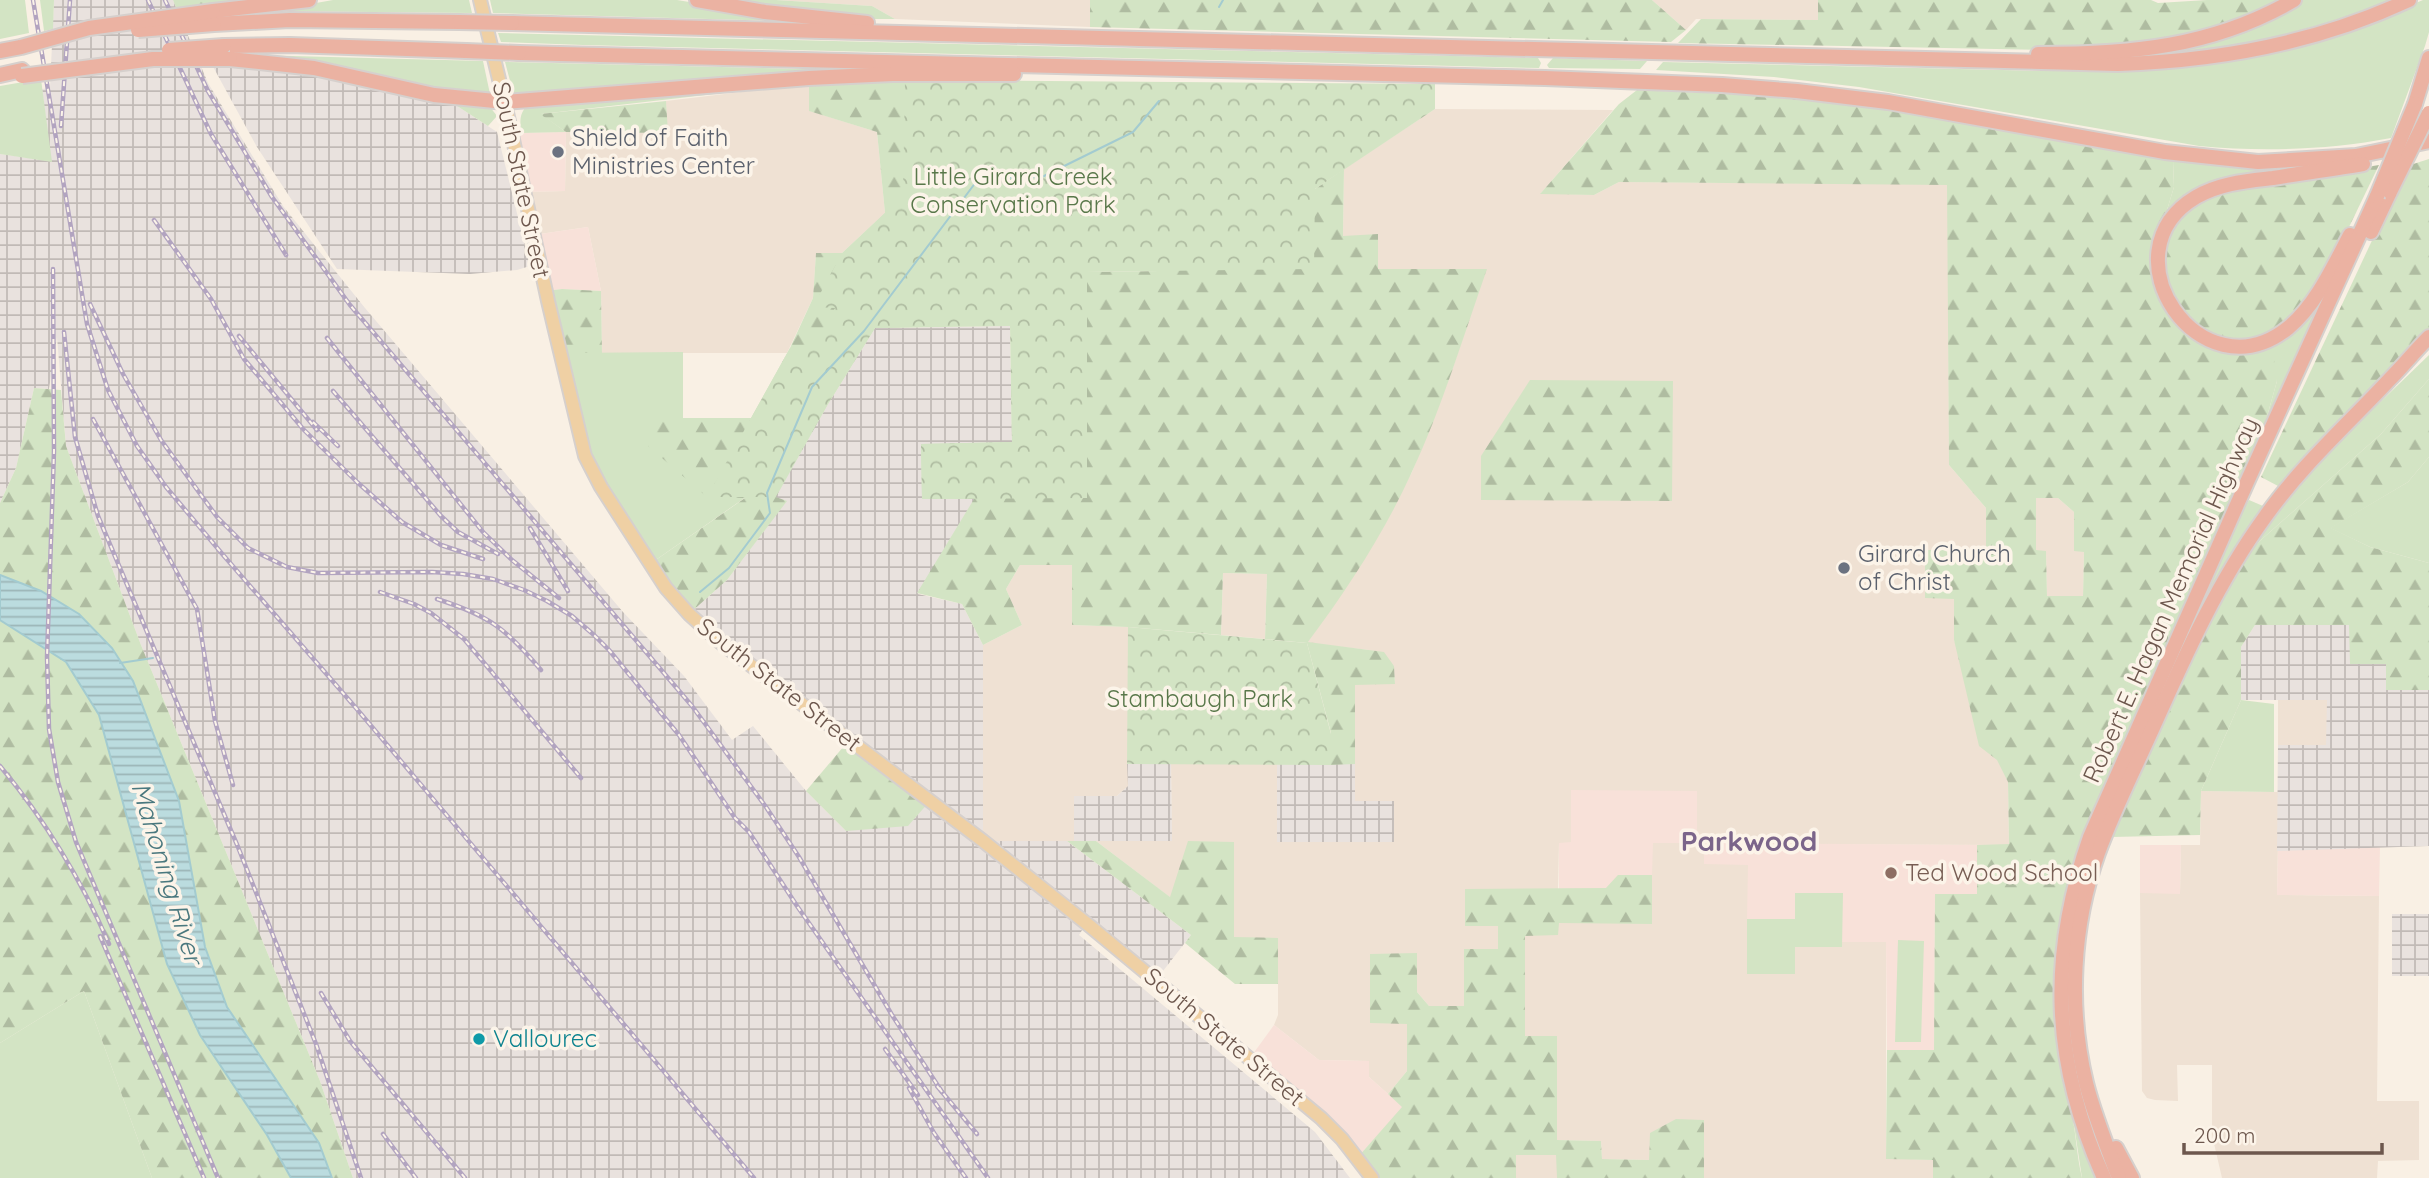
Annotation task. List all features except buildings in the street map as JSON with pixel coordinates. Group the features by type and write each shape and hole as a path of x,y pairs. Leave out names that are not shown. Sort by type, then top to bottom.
{"highway":[{"path":"0,51 309,0"},
{"path":"697,0 821,19 960,27 997,35"},
{"path":"1873,57 1906,54 2092,54 2160,47 2232,29 2294,0"},
{"path":"213,17 2077,64 2148,63 2201,59 2251,51 2300,40 2350,24 2409,0"},
{"path":"0,77 145,52 227,53 290,45 1734,86 1842,96 1921,107 2165,152 2225,160 2289,161 2356,156 2429,141"},
{"path":"227,53 314,68 434,95 505,102 809,78 892,74 1071,74 1102,67"},
{"path":"2379,195 2415,104 2429,58"},
{"path":"1567,80 1602,76 1705,79 1838,89 2160,146 2239,155 2297,156 2346,151 2391,143 2429,131"},
{"path":"2429,113 2379,195 2314,298 2293,323 2276,335 2247,345 2220,344 2188,327 2169,304 2159,277 2161,241 2173,219 2194,198 2227,185 2357,165 2429,148"},
{"name":"Robert E. Hagan Memorial Highway","path":"2104,1178 2073,1094 2063,1036 2061,980 2071,899 2090,837 2282,404 2304,372 2379,195"},
{"name":"Robert E. Hagan Memorial Highway","path":"2119,1178 2092,1104 2079,1045 2075,990 2081,919 2091,878 2113,816 2179,669 2212,601 2238,556 2290,483 2429,337"},
{"path":"2389,380 2429,349"},
{"path":"2092,1104 2104,1119 2132,1178"}],"main road":[{"name":"South State Street","path":"480,0 505,102 540,268 586,456 601,487 666,587 682,607 720,642 983,841 1250,1058 1342,1139 1372,1178"}],"shaded area":[{"path":"54,0 173,0 208,83 283,206 365,308 623,612 684,676 732,740 753,726 806,791 846,831 930,801 689,614 727,580 786,501 775,497 875,328 1010,326 1012,443 921,445 975,498 918,594 962,604 983,645 983,841 1067,841 1191,935 1156,980 1086,924 1079,935 1315,1132 1350,1178 353,1178 320,1081 141,645 66,446 57,337 49,389 34,388 16,468 0,503 0,154 51,161 42,89 50,88"},
{"path":"776,0 1090,0 1090,27 895,19 872,6"},
{"path":"1652,0 1818,0 1818,20 1696,19 1686,30"},
{"path":"211,63 323,75 454,104 497,132 530,266 517,270 470,274 337,269 257,147"},
{"path":"809,84 810,111 877,132 885,213 842,253 816,253 813,298 787,353 602,353 601,291 588,227 533,235 524,192 565,191 566,132 667,133 666,101"},
{"path":"1435,109 1613,110 1541,193 1594,195 1619,182 1948,184 1949,465 1986,508 1986,551 1925,598 1955,598 1954,640 2008,782 2009,845 1704,844 1704,864 1748,864 1794,947 1842,947 1842,942 1886,942 1886,1158 1933,1160 1933,1178 1704,1178 1704,1120 1650,1160 1602,1159 1601,1141 1557,1140 1557,1037 1525,1036 1525,936 1558,923 1571,843 1559,843 1558,889 1465,889 1499,926 1498,949 1464,949 1464,1006 1429,1006 1417,992 1407,1023 1407,1071 1388,1094 1369,1077 1369,1061 1319,1060 1274,1025 1278,1015 1278,938 1234,938 1171,898 1096,841 1172,841 1171,764 1277,764 1277,841 1394,842 1394,801 1355,801 1355,684 1395,684 1394,666 1369,650 1307,643 1384,526 1412,472 1450,376 1486,269 1378,269 1343,237 1344,169"},
{"path":"566,132 565,191 524,192 512,133"},
{"path":"588,227 601,291 546,291 533,235"},
{"path":"2036,498 2058,498 2074,512 2074,551 2084,551 2083,596 2047,596 2046,551 2036,551"},
{"path":"1020,565 1072,565 1072,625 1128,627 1128,786 1117,796 1075,797 1074,841 983,841 983,645 1022,625 1006,589"},
{"path":"1223,573 1267,574 1265,639 1221,635"},
{"path":"2255,625 2350,625 2386,664 2386,690 2429,690 2429,846 2277,851 2278,745 2326,745 2327,700 2241,700 2241,647"},
{"path":"2278,700 2327,700 2327,746 2278,745"},
{"path":"1127,764 1171,764 1172,841 1074,841 1074,796 1117,796 1128,786"},
{"path":"1277,764 1355,764 1355,801 1394,801 1394,842 1277,842"},
{"path":"1571,790 1697,791 1697,843 1653,843 1652,875 1618,875 1606,888 1559,889 1559,843 1571,842"},
{"path":"2201,791 2279,792 2277,895 2379,896 2377,1101 2419,1101 2419,1160 2378,1161 2377,1178 2222,1178 2212,1135 2212,1065 2177,1065 2178,1101 2147,1098 2142,1091 2140,893 2180,893 2181,845 2200,845"},
{"path":"1704,843 1977,845 1977,894 1935,894 1934,1051 1887,1050 1886,942 1842,942 1842,893 1795,919 1747,919 1748,865 1704,864"},
{"path":"2140,845 2181,845 2180,894 2140,893"},
{"path":"2278,845 2380,846 2379,896 2277,895"},
{"path":"2392,914 2429,914 2429,976 2392,976"},
{"path":"1274,1025 1319,1060 1369,1061 1369,1077 1403,1107 1358,1157 1250,1058"},
{"path":"1516,1155 1557,1155 1557,1178 1516,1178"}],"green space":[{"path":"0,0 25,0 29,33 0,39"},
{"path":"40,0 54,0 53,29 44,31"},
{"path":"173,0 265,0 177,10"},
{"path":"333,0 469,0 472,13 271,11"},
{"path":"490,0 677,0 787,18 786,21 493,13"},
{"path":"727,0 872,6 895,19 869,19"},
{"path":"1090,0 1652,0 1686,30 1671,42 1090,27"},
{"path":"1818,0 2151,0 2158,3 2285,0 2256,15 2161,43 2052,50 1678,43 1701,19 1818,20"},
{"path":"2301,0 2390,0 2326,23 2264,39 2201,50 2133,57"},
{"path":"2423,0 2429,0 2429,32 2391,138 2319,147 2247,149 2199,146 1859,87 1774,77 1656,70 1663,62 2048,71 2055,68 2136,69 2210,64 2373,21"},
{"path":"498,33 1538,58 1541,63 1539,68 583,45 501,42"},
{"path":"254,55 483,61 490,94 485,98"},
{"path":"1553,58 1647,61 1640,69 1549,68 1547,65"},
{"path":"505,62 849,70 516,95"},
{"path":"41,79 52,162 0,154 0,86"},
{"path":"905,80 923,327 875,328 828,404 776,497 787,501 727,580 689,614 650,564 745,498 707,497 648,446 648,418 751,418 790,348 813,298 816,253 843,253 885,213 877,132 809,111 809,84"},
{"name":"Little Girard Creek Conservation Park","path":"905,80 1435,84 1435,109 1315,189 1314,269 1087,272 1087,498 922,499 921,444 1012,442 1010,326 875,328 775,497 707,497 790,348 814,348 835,308 813,307 842,253 903,196"},
{"path":"828,81 541,114 566,132 521,133 521,117 529,104"},
{"path":"1637,90 1755,95 1874,107 2173,161 2174,187 2159,236 2167,311 2191,335 2260,349 2274,359 2277,381 2266,420 2085,833 2069,883 2055,961 2055,1014 2057,1040 2082,1178 1933,1178 1933,1160 1886,1159 1887,1050 1934,1050 1935,894 1977,894 1977,845 2009,844 2008,782 1997,760 1979,746 1954,640 1954,599 1925,598 1925,550 1986,550 1986,508 1949,465 1947,185 1619,182 1594,195 1540,194 1619,104","holes":["2036,498 2058,498 2074,512 2074,551 2084,552 2083,596 2047,596 2046,551 2036,550"]},
{"path":"666,101 668,133 566,132 540,114"},
{"path":"454,104 490,107 497,116 488,126"},
{"path":"2429,159 2429,328 2278,486 2261,477 2407,166"},
{"path":"2173,161 2244,169 2293,170 2159,236 2174,187"},
{"path":"2379,165 2350,225 2307,300 2285,324 2258,338 2230,340 2203,333 2171,301 2163,259 2175,223 2190,207 2226,190"},
{"path":"1344,169 1343,236 1378,234 1378,269 1487,269 1442,398 1411,474 1364,561 1308,642 1384,652 1394,666 1395,684 1355,685 1355,764 1331,765 1331,733 1307,643 1265,639 1267,574 1223,573 1221,635 1072,625 1072,565 1020,565 1006,589 1022,625 983,645 962,604 917,593 974,499 922,499 921,444 1012,442 1011,379 1087,340 1087,272 1159,271 1315,189"},
{"path":"2327,287 2266,420 2277,381 2260,349"},
{"path":"546,291 601,291 602,353 560,353"},
{"path":"683,352 683,418 649,418 746,497 650,564 595,477 560,353"},
{"path":"2429,355 2429,379 2381,434 2253,547 2277,511 2313,467"},
{"path":"2429,379 2429,457 2408,482 2331,528 2370,547 2429,563 2429,690 2386,690 2386,664 2350,664 2349,625 2255,625 2241,647 2241,700 2201,791 2200,835 2112,837 2194,655 2226,591 2253,547 2381,434"},
{"path":"1530,380 1673,381 1672,501 1481,500 1481,456"},
{"path":"34,388 61,390 66,446 141,645 320,1081 353,1178 332,1178 319,1143 227,1007 205,947 179,801 41,591 0,575 0,503 16,468"},
{"path":"2429,457 2429,563 2370,547 2330,528 2408,482"},
{"path":"2249,500 2263,506 2184,646 2222,553"},
{"path":"0,620 66,662 99,715 167,964 200,1035 267,1135 291,1178 152,1178 84,991 0,1043"},
{"name":"Stambaugh Park","path":"1128,627 1307,643 1331,734 1331,765 1127,764"},
{"path":"2241,700 2274,704 2274,792 2201,791"},
{"path":"849,740 930,801 908,826 846,831 806,791"},
{"path":"1067,841 1096,841 1170,897 1188,841 1234,842 1234,937 1278,938 1278,984 1235,984 1185,943 1191,935"},
{"path":"1618,875 1652,875 1652,924 1559,923 1558,935 1525,936 1525,1036 1557,1036 1557,1140 1601,1141 1602,1159 1649,1160 1650,1133 1676,1119 1704,1120 1704,1178 1557,1178 1556,1155 1516,1155 1516,1178 1372,1178 1358,1157 1402,1107 1388,1094 1407,1071 1407,1024 1370,1023 1370,954 1417,953 1417,992 1429,1006 1464,1006 1464,949 1498,949 1498,926 1465,926 1465,889 1606,888"},
{"path":"1795,893 1843,893 1842,947 1795,947 1795,974 1747,974 1747,919 1795,919"},
{"path":"1898,940 1924,941 1921,1042 1895,1042"},
{"path":"84,991 152,1178 0,1178 0,1043"},
{"path":"2072,1112 2099,1178 2082,1178"}],"water":[{"name":"Mahoning River","path":"0,575 41,591 79,614 112,648 133,681 179,801 205,947 227,1007 319,1143 332,1178 291,1178 267,1135 200,1035 167,964 99,715 66,662 0,620"}],"waterway":[{"path":"1219,7 1223,0"},
{"path":"700,592 729,568 770,513 767,493 812,387 864,331 979,178 1042,177 1133,132 1159,101"},
{"path":"120,663 153,658"}],"railway":[{"path":"33,0 87,324 108,390 137,446 166,487 224,556 754,1178"},
{"path":"61,126 70,0"},
{"path":"148,0 211,134 286,255"},
{"path":"165,0 208,91 272,197 350,305 692,706 799,857 892,1015 942,1092"},
{"path":"154,220 211,299 244,359 304,430 402,522 441,545 483,559"},
{"path":"53,269 54,451 47,657 49,729 58,782 76,842 218,1178"},
{"path":"90,304 123,374 161,440 217,517 248,548 287,567 318,573 432,572 493,579 547,601 572,616 594,635 679,735 988,1178"},
{"path":"64,332 75,437 98,516 238,847 316,1044 361,1178"},
{"path":"239,336 317,430"},
{"path":"327,338 483,532 512,560 559,598"},
{"path":"333,391 441,516 458,532 498,554"},
{"path":"93,419 197,609 215,721 233,785"},
{"path":"313,422 338,446"},
{"path":"530,528 568,591"},
{"path":"380,592 431,613 464,639 581,778"},
{"path":"437,599 471,611 495,625 541,670"},
{"path":"0,766 61,851 109,944"},
{"path":"100,936 204,1178"},
{"path":"321,993 350,1041 465,1178"},
{"path":"885,1049 918,1095"},
{"path":"937,1086 977,1134"},
{"path":"909,1088 934,1133 966,1178"},
{"path":"383,1134 416,1178"}],"place":[{"name":"Shield of Faith Ministries Center","path":"558,152"},
{"name":"Girard Church of Christ","path":"1844,568"},
{"name":"Ted Wood School","path":"1891,873"},
{"name":"Vallourec","path":"479,1039"}],"district":[{"name":"Parkwood","path":"1749,841"}]}
